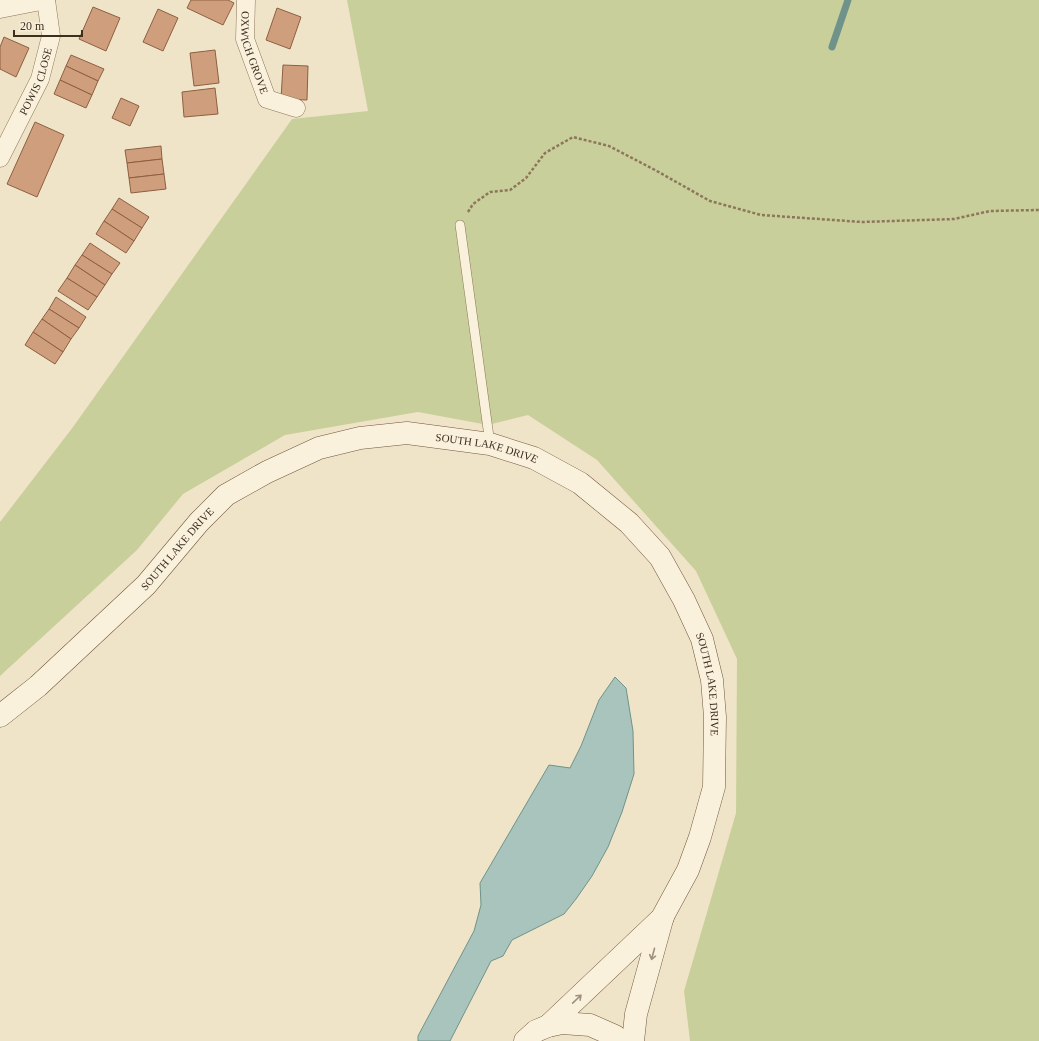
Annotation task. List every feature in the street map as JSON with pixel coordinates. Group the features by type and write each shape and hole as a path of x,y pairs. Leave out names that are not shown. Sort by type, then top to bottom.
{"street":[{"name":"POWIS CLOSE","path":"0,9 46,0 52,36 40,79 0,158"},
{"name":"OXWICH GROVE","path":"246,0 245,39 267,99 296,108"},
{"name":"SOUTH LAKE DRIVE","path":"0,716 38,686 146,584 199,522 226,496 267,472 319,448 360,438 407,433 490,444 534,458 580,483 628,523 660,557 684,600 702,639 712,680 715,717 714,786 700,837 688,870 664,916 636,1014 633,1041"},
{"name":"SOUTH LAKE DRIVE","path":"548,1026 664,916"},
{"name":"SOUTH LAKE DRIVE","path":"524,1041 536,1031 548,1026 562,1023 590,1025 615,1036 620,1041"}],"lane":[{"path":"460,225 490,444"}],"path":[{"path":"460,225 473,204 490,192 510,190 526,178 545,153 573,137 609,146 710,201 761,215 862,222 954,219 990,211 1039,210"}],"green space":[{"path":"347,0 1039,0 1039,1041 690,1041 684,991 736,813 737,659 696,571 597,460 528,415 488,425 418,412 285,435 183,494 137,550 0,676 0,522 73,427 292,119 368,111"}],"water":[{"path":"615,677 626,688 633,731 634,774 622,812 608,847 592,876 564,914 512,940 503,956 491,961 450,1041 418,1041 418,1036 474,931 481,905 480,883 549,765 570,768 581,746 599,700"}],"building":[{"path":"191,0 228,0 234,3 223,25 187,8"},
{"path":"93,7 120,18 106,51 79,39"},
{"path":"277,8 301,17 290,49 266,40"},
{"path":"158,9 178,18 163,51 143,42"},
{"path":"4,37 29,48 16,77 0,69 0,47"},
{"path":"215,50 219,83 194,86 190,53"},
{"path":"71,55 104,69 98,81 66,66"},
{"path":"283,65 308,66 307,100 281,99"},
{"path":"66,66 98,81 92,95 60,80"},
{"path":"60,80 92,95 86,108 54,94"},
{"path":"215,88 218,114 184,117 182,92"},
{"path":"121,98 139,106 130,126 112,118"},
{"path":"35,122 64,135 37,197 7,184"},
{"path":"161,146 162,159 127,163 125,150"},
{"path":"162,159 164,174 129,178 127,163"},
{"path":"164,174 166,189 131,193 129,178"},
{"path":"119,198 149,217 142,228 112,209"},
{"path":"112,209 142,228 134,241 104,221"},
{"path":"104,221 134,241 126,253 96,234"},
{"path":"90,243 120,263 112,274 82,255"},
{"path":"82,255 112,274 105,285 75,265"},
{"path":"75,265 105,285 97,297 67,278"},
{"path":"67,278 97,297 88,310 58,291"},
{"path":"56,297 86,317 79,328 49,309"},
{"path":"49,309 79,328 71,339 42,319"},
{"path":"42,319 71,339 63,352 33,332"},
{"path":"33,332 63,352 55,364 25,345"}],"waterway":[{"path":"832,47 848,0"}]}
